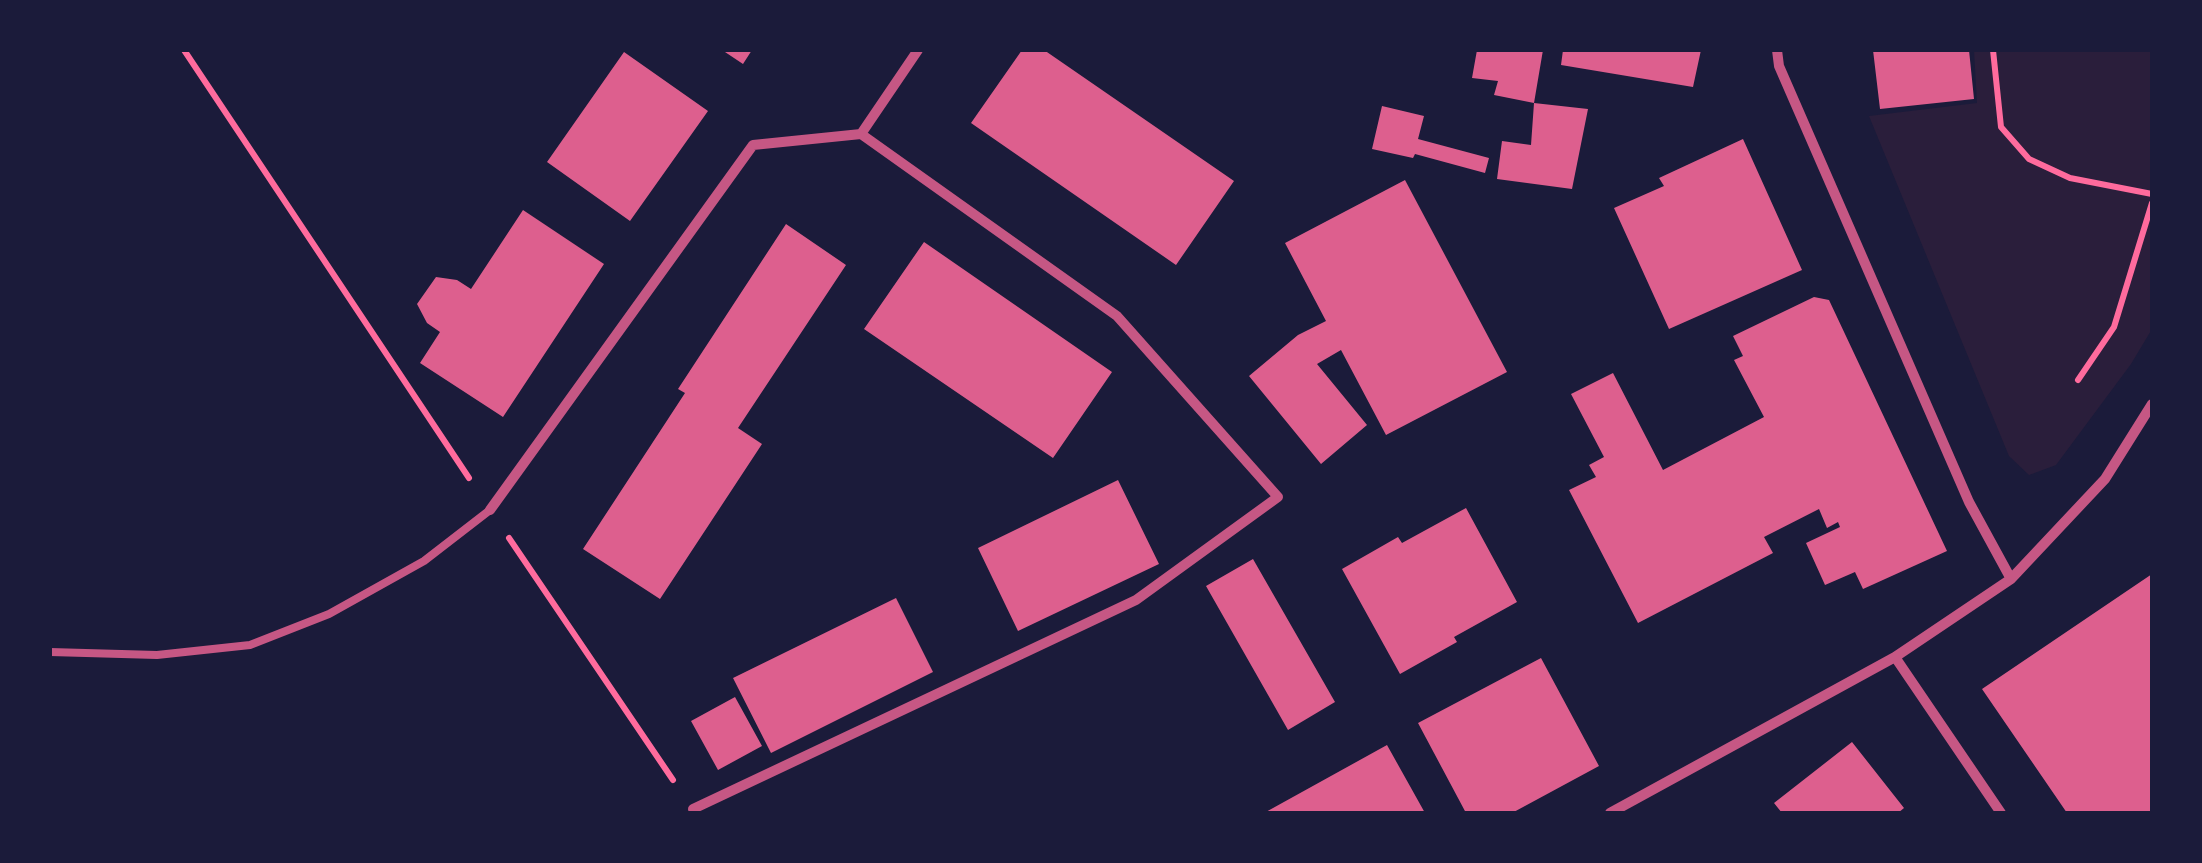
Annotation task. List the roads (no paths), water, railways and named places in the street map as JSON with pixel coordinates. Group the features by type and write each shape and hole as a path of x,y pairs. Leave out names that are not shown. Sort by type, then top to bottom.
{"street":[{"path":"861,134 918,50"},
{"path":"1777,50 1785,80 1953,465 2010,579"},
{"path":"490,510 753,145 861,134 1118,316 1278,497 1136,600 692,809"},
{"path":"1610,813 1895,657 2010,579 2105,479 2152,404"},
{"path":"1895,657 2001,813"}],"lane":[{"path":"50,652 157,654 250,645 329,614 424,561 490,510"}]}
